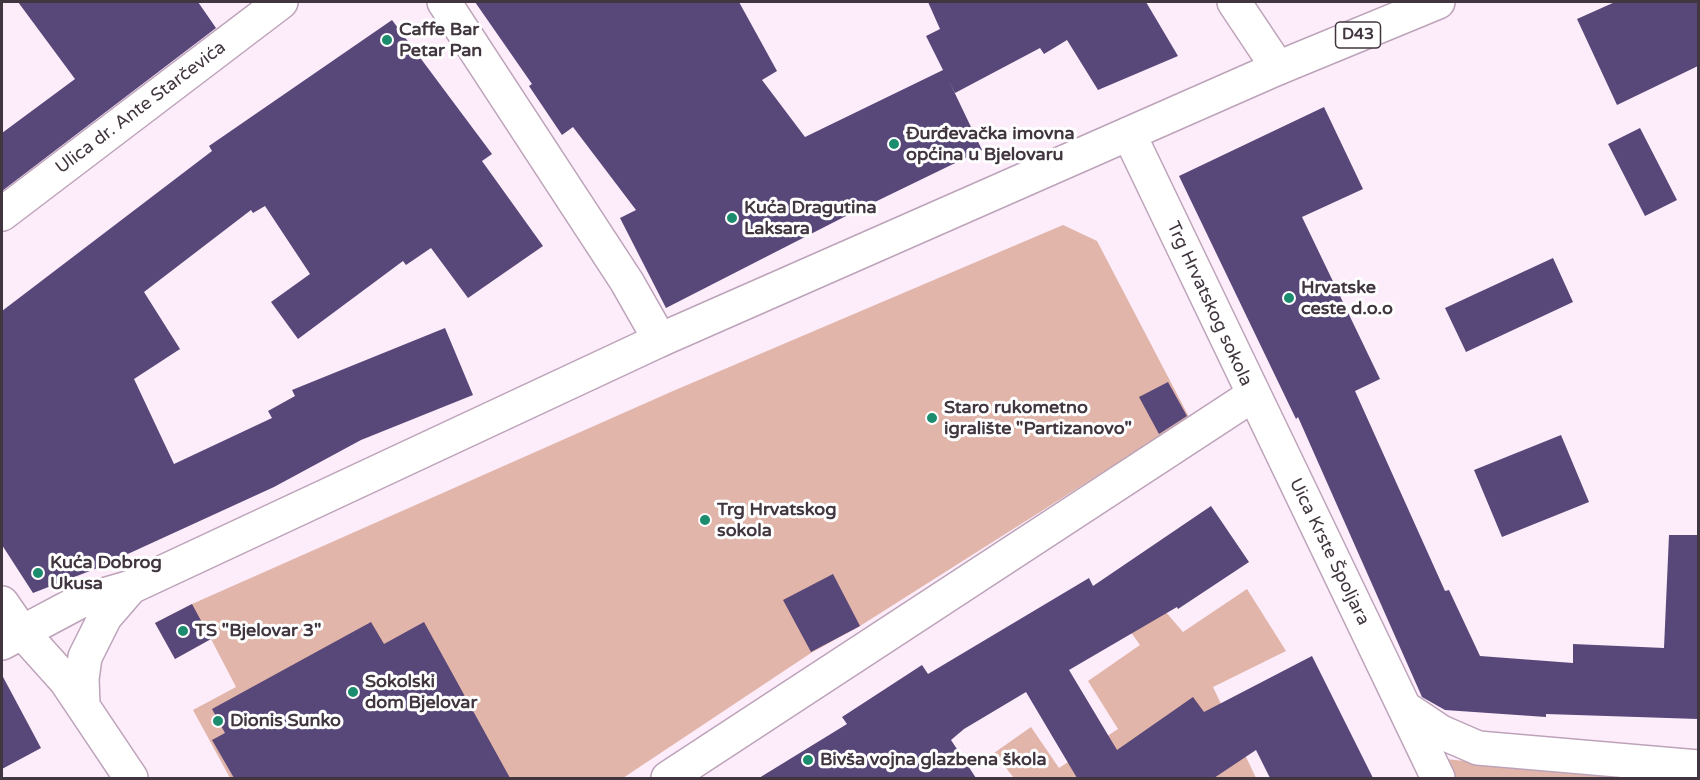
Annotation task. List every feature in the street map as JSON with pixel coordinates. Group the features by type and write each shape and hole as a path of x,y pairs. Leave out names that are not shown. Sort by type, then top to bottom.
{"street":[{"name":"Ulica dr. Ante Starčevića","path":"2,214 281,2"},
{"path":"444,2 627,282 660,340"},
{"path":"12,638 79,602 131,587 660,340 1278,68 1234,2"},
{"name":"D43","path":"1278,68 1438,2"},
{"name":"Trg Hrvatskog sokola","path":"668,778 1253,395 1129,134"},
{"name":"Uica Krste Špoljara","path":"1253,395 1438,778"},
{"path":"83,705 82,680 85,657 105,617 131,587"},
{"path":"2,603 12,638 53,665 83,705 131,778"},
{"path":"1405,708 1441,732 1478,748 1698,767"}],"shaded area":[{"name":"Trg Hrvatskog sokola","path":"1063,225 1097,241 1190,419 860,626 811,653 623,778 230,778 193,710 236,687 211,639 175,659 155,623 192,604 673,391"},
{"path":"1247,589 1286,651 1213,687 1256,778 1014,778 994,753 1031,727 1059,768 1118,729 1088,681 1140,645 1118,614 1152,596 1183,632"},
{"path":"1446,759 1620,778 1455,778"}],"building":[{"path":"18,2 198,2 216,28 2,191 2,133 75,79"},
{"path":"475,2 739,2 777,71 762,80 805,137 943,70 926,36 940,29 928,2 1146,2 1178,56 1098,90 1067,40 1044,54 1040,48 955,93 949,81 982,150 666,308 620,218 636,210 573,127 562,135 529,86 532,84"},
{"path":"1615,2 1698,2 1698,66 1617,105 1577,19"},
{"path":"392,20 492,154 482,161 543,246 468,298 431,248 406,265 403,261 298,339 271,302 310,274 265,206 253,213 251,210 144,292 180,349 134,379 174,464 272,418 268,411 295,396 292,390 445,328 473,395 361,440 274,487 95,569 33,593 2,545 2,311 212,151 209,146"},
{"path":"1324,107 1363,189 1302,217 1380,379 1355,391 1445,591 1449,590 1480,656 1573,663 1573,644 1664,648 1669,535 1698,535 1698,719 1546,714 1546,717 1445,710 1422,697 1298,417 1296,419 1179,176"},
{"path":"1640,128 1677,200 1645,216 1608,144"},
{"path":"1553,258 1573,302 1466,352 1445,308"},
{"path":"1168,382 1187,416 1159,434 1139,397"},
{"path":"1561,435 1589,502 1502,537 1474,470"},
{"path":"1211,506 1249,562 1178,609 1177,607 1069,670 1117,750 1193,697 1204,712 1312,656 1373,778 1270,778 1256,750 1214,778 1077,778 1026,692 964,729 951,740 976,778 759,778 847,724 842,717 922,665 928,674 1089,578 1093,586"},
{"path":"833,574 860,626 811,652 783,600"},
{"name":"TS \"Bjelovar 3\"","path":"192,604 211,639 175,659 155,623"},
{"name":"Sokolski dom Bjelovar","path":"371,622 384,644 424,622 510,778 234,778 212,740 225,733 212,709"},
{"path":"2,675 41,748 2,769"}],"place":[{"name":"Caffe Bar Petar Pan","path":"387,40"},
{"name":"Đurđevačka imovna općina u Bjelovaru","path":"894,144"},
{"name":"Kuća Dragutina Laksara","path":"732,218"},
{"name":"Hrvatske ceste d.o.o","path":"1289,298"},
{"name":"Staro rukometno igralište \"Partizanovo\"","path":"932,418"},
{"name":"Trg Hrvatskog sokola","path":"705,520"},
{"name":"Kuća Dobrog Ukusa","path":"38,573"},
{"name":"TS \"Bjelovar 3\"","path":"183,631"},
{"name":"Sokolski dom Bjelovar","path":"353,692"},
{"name":"Dionis Sunko","path":"218,721"},
{"name":"Bivša vojna glazbena škola","path":"808,760"}]}
